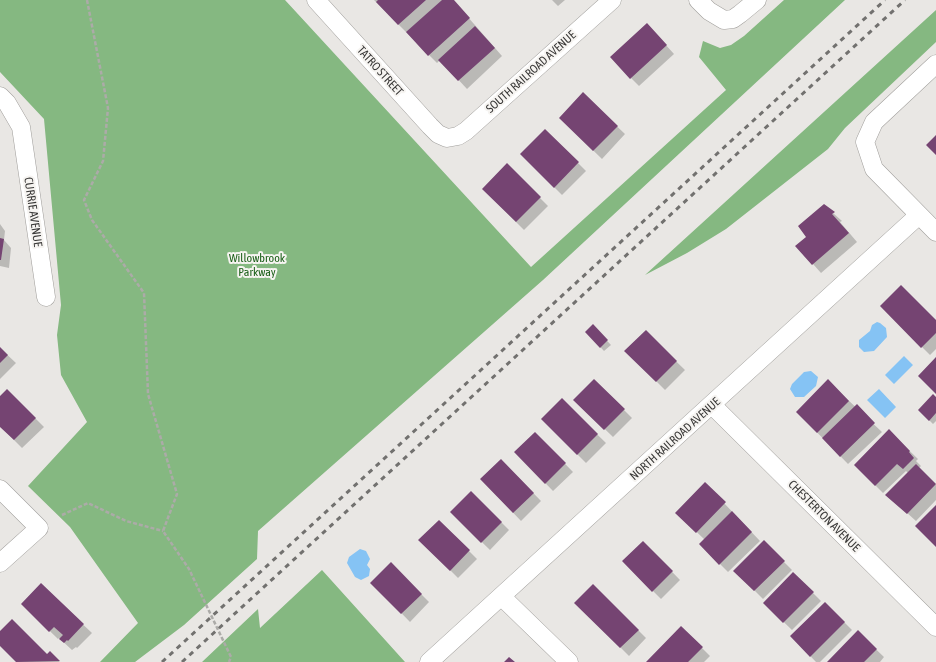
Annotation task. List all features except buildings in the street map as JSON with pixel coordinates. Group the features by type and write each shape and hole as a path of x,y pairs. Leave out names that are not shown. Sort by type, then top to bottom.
{"street":[{"name":"TATRO STREET","path":"316,0 430,126 438,134 447,138"},
{"name":"SOUTH RAILROAD AVENUE","path":"447,138 458,136 466,131 612,0"},
{"path":"698,0 709,11 724,20 733,19 757,0"},
{"path":"936,64 874,122 865,142 874,169 936,232"},
{"name":"CURRIE AVENUE","path":"0,96 7,103 21,127 46,297"},
{"name":"NORTH RAILROAD AVENUE","path":"429,662 919,215"},
{"name":"CHESTERTON AVENUE","path":"712,405 936,627"},
{"path":"0,490 39,528 0,564"},
{"path":"502,597 569,662"}],"path":[{"path":"87,0 108,108 103,161 84,200 92,220 144,293 148,394 177,494 163,531"},
{"path":"62,515 88,503 126,521 163,531 189,569 231,657 229,662"}],"green space":[{"name":"Willowbrook Parkway","path":"0,0 285,0 531,267 726,90 699,57 703,41 720,48 731,45 744,36 784,0 845,0 543,280 258,531 257,559 184,625 135,662 100,662 138,623 70,527 28,486 87,422 61,375 57,335 61,305 44,119 0,72"},
{"path":"936,10 936,42 845,128 828,149 726,229 687,253 645,275"},
{"path":"322,570 405,662 202,662 258,609 260,628"}],"water":[{"path":"877,322 886,328 887,337 874,351 864,352 859,347 859,340 870,331 872,325"},
{"path":"904,356 913,365 894,384 885,375"},
{"path":"811,371 818,377 816,386 804,397 795,397 790,389 792,384 804,372"},
{"path":"879,389 896,407 885,418 867,400"},
{"path":"360,549 366,551 370,559 367,565 370,569 369,576 361,580 355,577 347,563 349,557"}],"railway":[{"path":"162,662 885,0"},
{"path":"182,662 905,0"}]}
